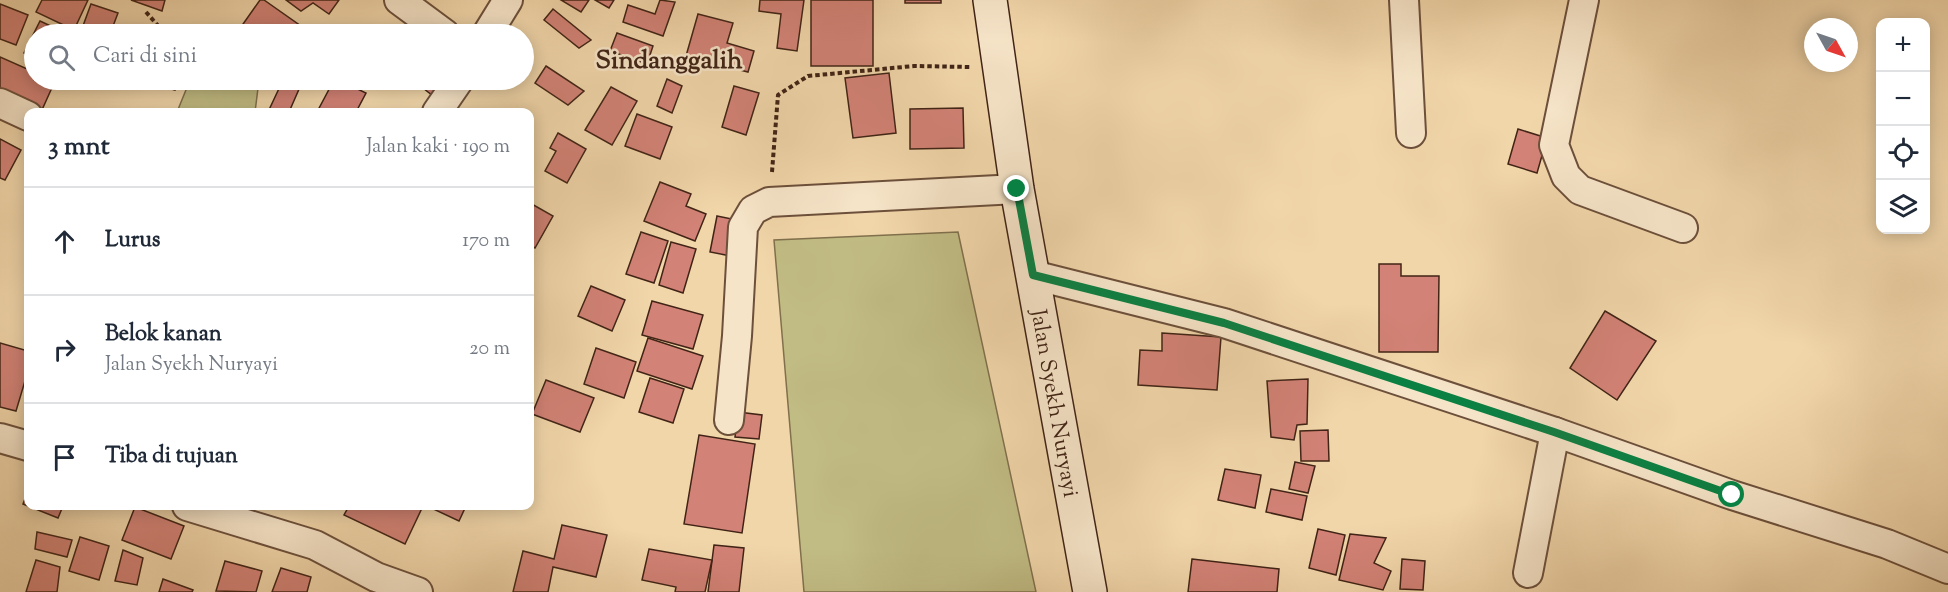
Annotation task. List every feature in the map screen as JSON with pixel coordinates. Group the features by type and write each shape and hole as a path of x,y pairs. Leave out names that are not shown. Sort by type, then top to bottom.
{"main road":[{"name":"Jalan Syekh Nuryayi","path":"990,0 1017,189 1090,592"}],"street":[{"path":"399,0 432,24"},
{"path":"493,24 508,0"},
{"path":"1404,0 1411,133"},
{"path":"1584,0 1554,145 1560,165 1566,176 1580,190 1683,228"},
{"path":"440,108 452,90"},
{"path":"0,103 24,114"},
{"path":"729,420 737,336 743,227 753,210 769,202 1017,189"},
{"path":"1033,275 1224,323 1554,432 1732,495 1887,544 1948,569"},
{"path":"1528,573 1554,432"},
{"path":"0,438 24,445"},
{"path":"186,510 315,546 376,577 418,592"}],"path":[{"path":"146,12 156,24"},
{"path":"769,202 778,95 808,76 914,66 1000,67"}],"shaded area":[{"path":"186,90 258,90 256,108 179,108"},
{"path":"958,232 1036,592 804,592 774,240"}],"building":[{"path":"42,0 88,0 77,24 61,24 36,12"},
{"path":"131,0 165,0 162,11"},
{"path":"260,0 264,0 298,24 243,24"},
{"path":"286,0 339,0 329,14 313,3 301,11"},
{"path":"561,0 589,0 581,12"},
{"path":"595,0 614,0 609,8"},
{"path":"660,0 675,2 663,36 623,22 628,5 655,14"},
{"path":"760,0 804,0 797,51 777,48 781,14 759,11"},
{"path":"811,0 873,0 873,66 811,66"},
{"path":"905,0 941,0 941,3 905,3"},
{"path":"0,4 28,15 16,45 0,39"},
{"path":"91,4 118,13 114,24 84,24"},
{"path":"553,9 591,40 579,48 544,20"},
{"path":"698,14 733,23 727,43 754,51 748,72 686,56"},
{"path":"413,19 419,24 409,24"},
{"path":"617,33 653,46 647,64 610,51"},
{"path":"0,57 24,68 24,90 51,90 43,108 29,108 0,98"},
{"path":"546,66 584,91 568,105 535,83"},
{"path":"889,73 896,133 853,138 845,78"},
{"path":"667,79 682,86 672,113 657,106"},
{"path":"734,86 759,93 746,135 722,127"},
{"path":"611,87 637,101 612,145 585,130"},
{"path":"278,90 299,90 291,108 270,108"},
{"path":"329,90 360,90 366,93 358,108 319,108"},
{"path":"426,90 438,90 433,96"},
{"path":"963,108 964,148 910,149 910,109"},
{"path":"637,114 672,127 660,159 625,146"},
{"path":"1518,129 1547,138 1537,173 1508,164"},
{"path":"558,133 586,149 567,183 545,171 556,151 550,148"},
{"path":"0,139 21,150 5,180 0,178"},
{"path":"660,182 691,194 686,206 706,214 695,241 644,221"},
{"path":"534,205 553,216 534,247"},
{"path":"717,216 737,220 731,256 710,252"},
{"path":"641,232 668,241 654,283 626,274"},
{"path":"671,242 696,249 683,293 659,285"},
{"path":"1379,264 1401,264 1401,276 1439,276 1438,352 1379,352"},
{"path":"591,286 625,300 612,331 578,316"},
{"path":"652,301 703,315 693,349 642,335"},
{"path":"1605,311 1656,341 1617,400 1570,368"},
{"path":"1162,333 1221,337 1217,390 1138,385 1140,350 1162,351"},
{"path":"648,338 703,356 692,389 637,371"},
{"path":"0,343 24,350 24,384 16,411 0,407"},
{"path":"596,348 636,362 624,398 584,384"},
{"path":"650,378 684,389 673,423 639,412"},
{"path":"1308,379 1307,424 1297,425 1294,440 1271,437 1267,381"},
{"path":"546,380 594,398 580,432 534,415 534,409"},
{"path":"738,412 762,415 759,439 735,437"},
{"path":"1328,430 1329,461 1301,461 1300,431"},
{"path":"699,435 755,444 742,533 684,524"},
{"path":"1295,462 1315,466 1308,493 1289,489"},
{"path":"1225,469 1261,475 1255,508 1218,500"},
{"path":"1271,489 1307,496 1302,520 1266,512"},
{"path":"38,510 61,510 58,518"},
{"path":"134,510 143,510 184,526 171,559 122,540"},
{"path":"347,510 421,510 405,544 344,515"},
{"path":"436,510 464,510 459,521"},
{"path":"562,525 607,535 596,577 553,567 548,592 513,592 523,551 554,559"},
{"path":"1318,529 1345,535 1336,575 1309,568"},
{"path":"37,532 72,540 67,557 35,549"},
{"path":"1350,534 1386,538 1374,563 1391,571 1383,590 1339,580"},
{"path":"80,537 109,546 99,580 69,571"},
{"path":"714,545 744,548 739,592 708,592"},
{"path":"649,549 712,560 705,592 675,592 676,587 642,580"},
{"path":"123,550 143,558 137,585 115,581"},
{"path":"1192,559 1279,569 1277,592 1188,592"},
{"path":"1402,559 1425,561 1423,590 1400,589"},
{"path":"36,560 60,567 57,592 26,592"},
{"path":"225,561 262,571 256,592 216,591"},
{"path":"281,568 311,577 307,592 272,592"},
{"path":"163,579 193,590 192,592 159,592"}],"district":[{"name":"Sindanggalih","path":"669,59"}],"route":[{"path":"1017,189 1033,275 1224,323 1469,403 1732,495"}]}
